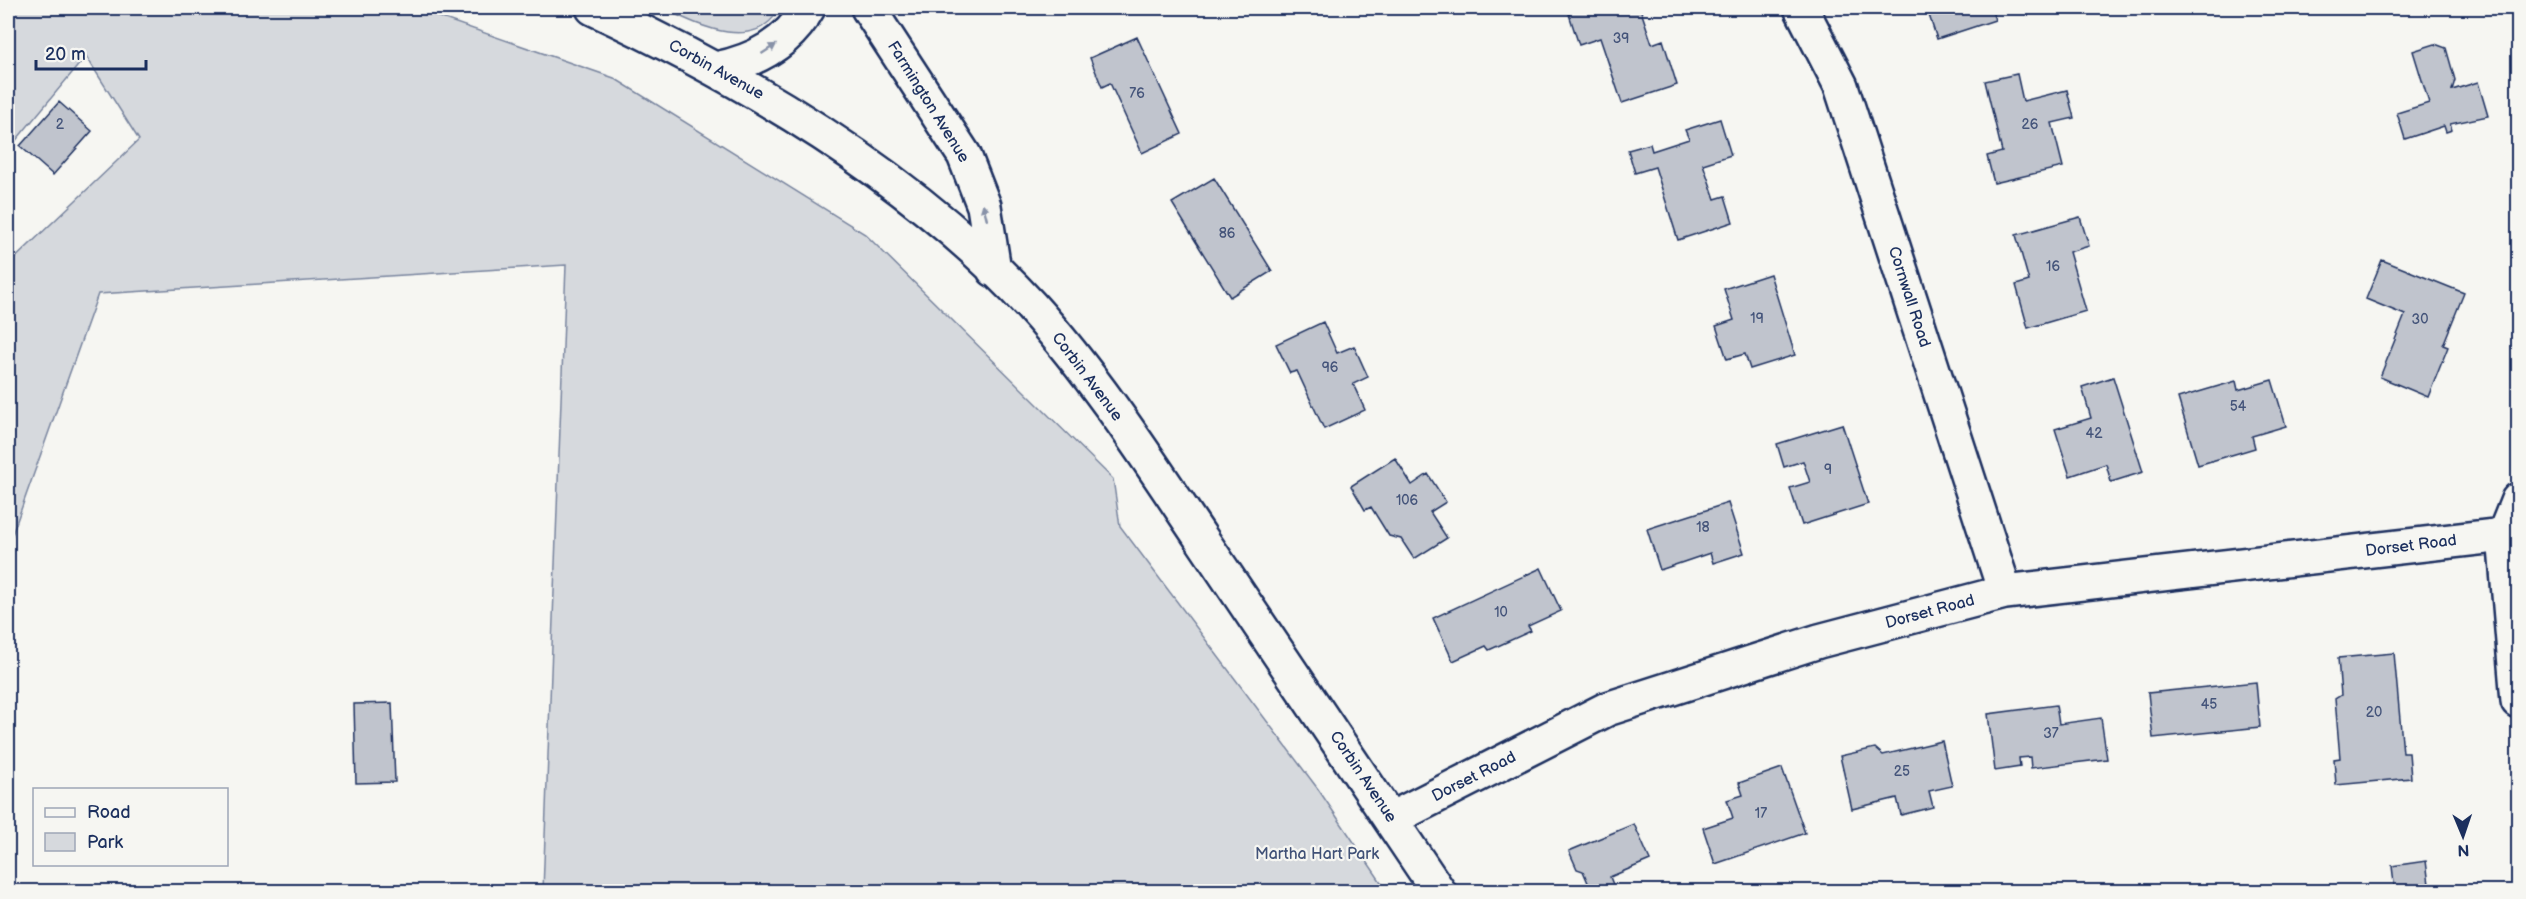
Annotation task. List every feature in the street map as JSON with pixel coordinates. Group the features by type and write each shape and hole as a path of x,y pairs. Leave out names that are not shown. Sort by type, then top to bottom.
{"street":[{"name":"Corbin Avenue","path":"593,8 716,69 804,122 871,169 953,232 994,270 1054,333 1112,409 1439,891"},
{"path":"716,69 752,59 775,46 799,23 808,8"},
{"name":"Farmington Avenue","path":"868,8 964,155 984,206 994,270"},
{"name":"Cornwall Road","path":"1801,8 1841,86 2005,592"},
{"path":"2518,500 2504,535 2518,701"},
{"name":"Dorset Road","path":"1391,819 1607,709 1819,641 2005,592 2504,535"}],"green space":[{"name":"Martha Hart Park","path":"8,8 413,8 614,78 865,234 1113,479 1120,526 1318,789 1387,891 543,891 566,265 98,294 8,546 8,265 139,140 86,56 8,150"},
{"path":"662,8 780,8 769,22 756,30 741,33 709,28"}],"building":[{"path":"1567,8 1640,8 1652,44 1663,40 1677,85 1622,103 1600,38 1579,45"},
{"path":"1934,8 1991,8 1995,20 1937,39 1929,15 1936,13"},
{"path":"1137,37 1182,134 1142,153 1110,83 1102,87 1090,58"},
{"path":"2435,44 2446,48 2455,80 2452,90 2478,82 2488,116 2450,124 2452,130 2446,132 2444,126 2405,139 2397,113 2429,103 2413,51"},
{"path":"2017,74 2023,101 2067,90 2074,118 2052,123 2063,167 1994,183 1987,156 2002,152 1985,81"},
{"path":"59,102 92,131 53,175 20,146"},
{"path":"1720,119 1731,155 1703,164 1715,199 1725,196 1733,222 1678,240 1655,167 1635,173 1628,150 1650,144 1652,151 1689,139 1685,130"},
{"path":"1214,178 1272,271 1230,297 1172,203"},
{"path":"2080,217 2089,246 2069,252 2086,311 2028,328 2016,285 2029,281 2016,235"},
{"path":"2382,260 2464,293 2443,345 2448,347 2428,397 2380,377 2405,315 2366,299"},
{"path":"1770,274 1795,355 1750,369 1745,354 1727,359 1716,326 1734,320 1724,289"},
{"path":"1323,322 1337,353 1354,346 1368,377 1353,384 1365,410 1324,429 1297,371 1290,373 1276,344"},
{"path":"2113,377 2143,472 2111,482 2106,464 2070,476 2055,429 2091,418 2082,387"},
{"path":"2272,380 2286,426 2252,436 2255,448 2198,465 2178,398 2236,381 2238,390"},
{"path":"1842,424 1868,504 1802,525 1790,488 1810,482 1803,461 1784,467 1777,444"},
{"path":"1395,458 1412,485 1428,474 1446,502 1430,512 1447,538 1414,559 1401,539 1389,536 1371,507 1365,510 1351,486"},
{"path":"1728,503 1744,553 1713,563 1710,553 1660,570 1647,529"},
{"path":"1541,568 1561,611 1528,626 1531,631 1489,650 1486,646 1453,661 1433,618"},
{"path":"2394,653 2403,753 2409,753 2411,778 2336,785 2334,759 2340,758 2335,699 2341,695 2338,658"},
{"path":"2256,682 2260,727 2153,738 2148,693"},
{"path":"392,703 395,782 356,783 354,704"},
{"path":"2056,705 2059,724 2101,718 2107,759 2031,768 2030,757 2019,758 2020,767 1995,771 1988,714"},
{"path":"1942,741 1952,786 1929,791 1933,807 1901,815 1897,798 1852,809 1840,756 1875,748 1883,755"},
{"path":"1782,768 1805,833 1715,864 1703,828 1733,818 1727,800 1743,795 1739,783"},
{"path":"1634,824 1650,860 1610,877 1616,892 1592,892 1583,871 1577,869 1569,851"},
{"path":"2426,861 2430,892 2395,892 2392,866"}]}
